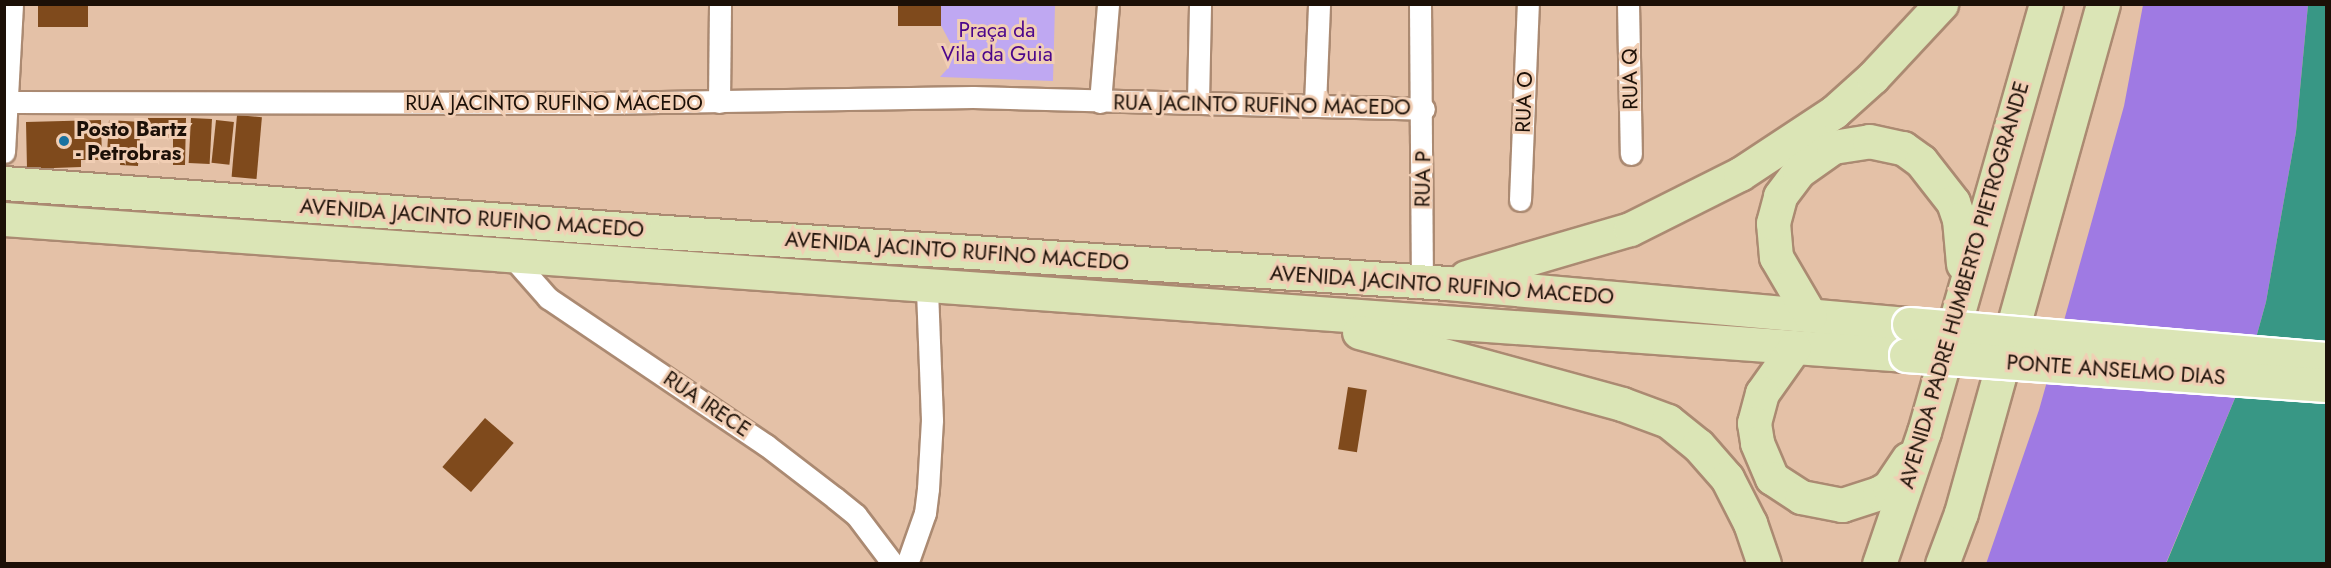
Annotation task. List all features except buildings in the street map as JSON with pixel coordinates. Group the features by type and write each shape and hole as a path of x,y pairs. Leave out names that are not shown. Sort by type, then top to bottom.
{"main road":[{"path":"1435,282 1629,229 1740,174 1834,112 1873,77 1941,4"},
{"name":"AVENIDA PADRE HUMBERTO PIETROGRANDE","path":"1878,564 1924,432 2046,4"},
{"path":"1942,564 1961,513 2103,4"},
{"path":"1810,315 1776,257 1773,223 1776,205 1798,171 1833,147 1852,142 1869,141 1903,148 1936,176 1959,219 1964,247 1962,295"},
{"name":"AVENIDA JACINTO RUFINO MACEDO","path":"4,183 888,247 1435,282 1810,315 1908,340"},
{"name":"AVENIDA JACINTO RUFINO MACEDO","path":"4,219 1794,348 1908,340"},
{"path":"776,275 759,261 762,250 888,247"},
{"path":"1011,292 1077,284 1133,285 1134,275 1113,262"},
{"path":"1287,313 1622,404 1668,421 1698,445 1727,478 1750,522 1764,564"},
{"name":"PONTE ANSELMO DIAS","path":"1908,340 2326,358"},
{"name":"PONTE ANSELMO DIAS","path":"1908,340 2326,385"},
{"path":"1794,348 1762,393 1754,423 1764,466 1785,490 1821,503 1842,505 1869,498 1889,487 1924,432"}],"street":[{"path":"4,152 12,4"},
{"path":"719,102 720,4"},
{"name":"RUA JACINTO RUFINO MACEDO","path":"1100,102 1108,4"},
{"path":"1198,102 1200,4"},
{"path":"1315,105 1319,4"},
{"name":"RUA P","path":"1420,4 1435,282"},
{"name":"RUA O","path":"1520,200 1528,4"},
{"name":"RUA Q","path":"1628,4 1631,154"},
{"name":"RUA JACINTO RUFINO MACEDO","path":"8,102 719,102 903,97 1424,109"},
{"name":"RUA IRECE","path":"511,256 548,298 766,445 835,498 856,515 893,564"},
{"path":"907,564 925,513 928,489 932,420 927,286"}],"green space":[{"name":"Praça da Vila da Guia","path":"937,5 1055,5 1053,81 940,77 949,67 952,46 937,18"}],"shaded area":[{"path":"2143,5 2308,5 2296,132 2266,302 2248,367 2166,563 1986,564 2039,410 2124,106"}],"water":[{"path":"2308,5 2326,5 2326,563 2166,564 2248,367 2266,302 2296,132"}],"place":[{"name":"Posto Bartz - Petrobras","path":"64,141"}]}
